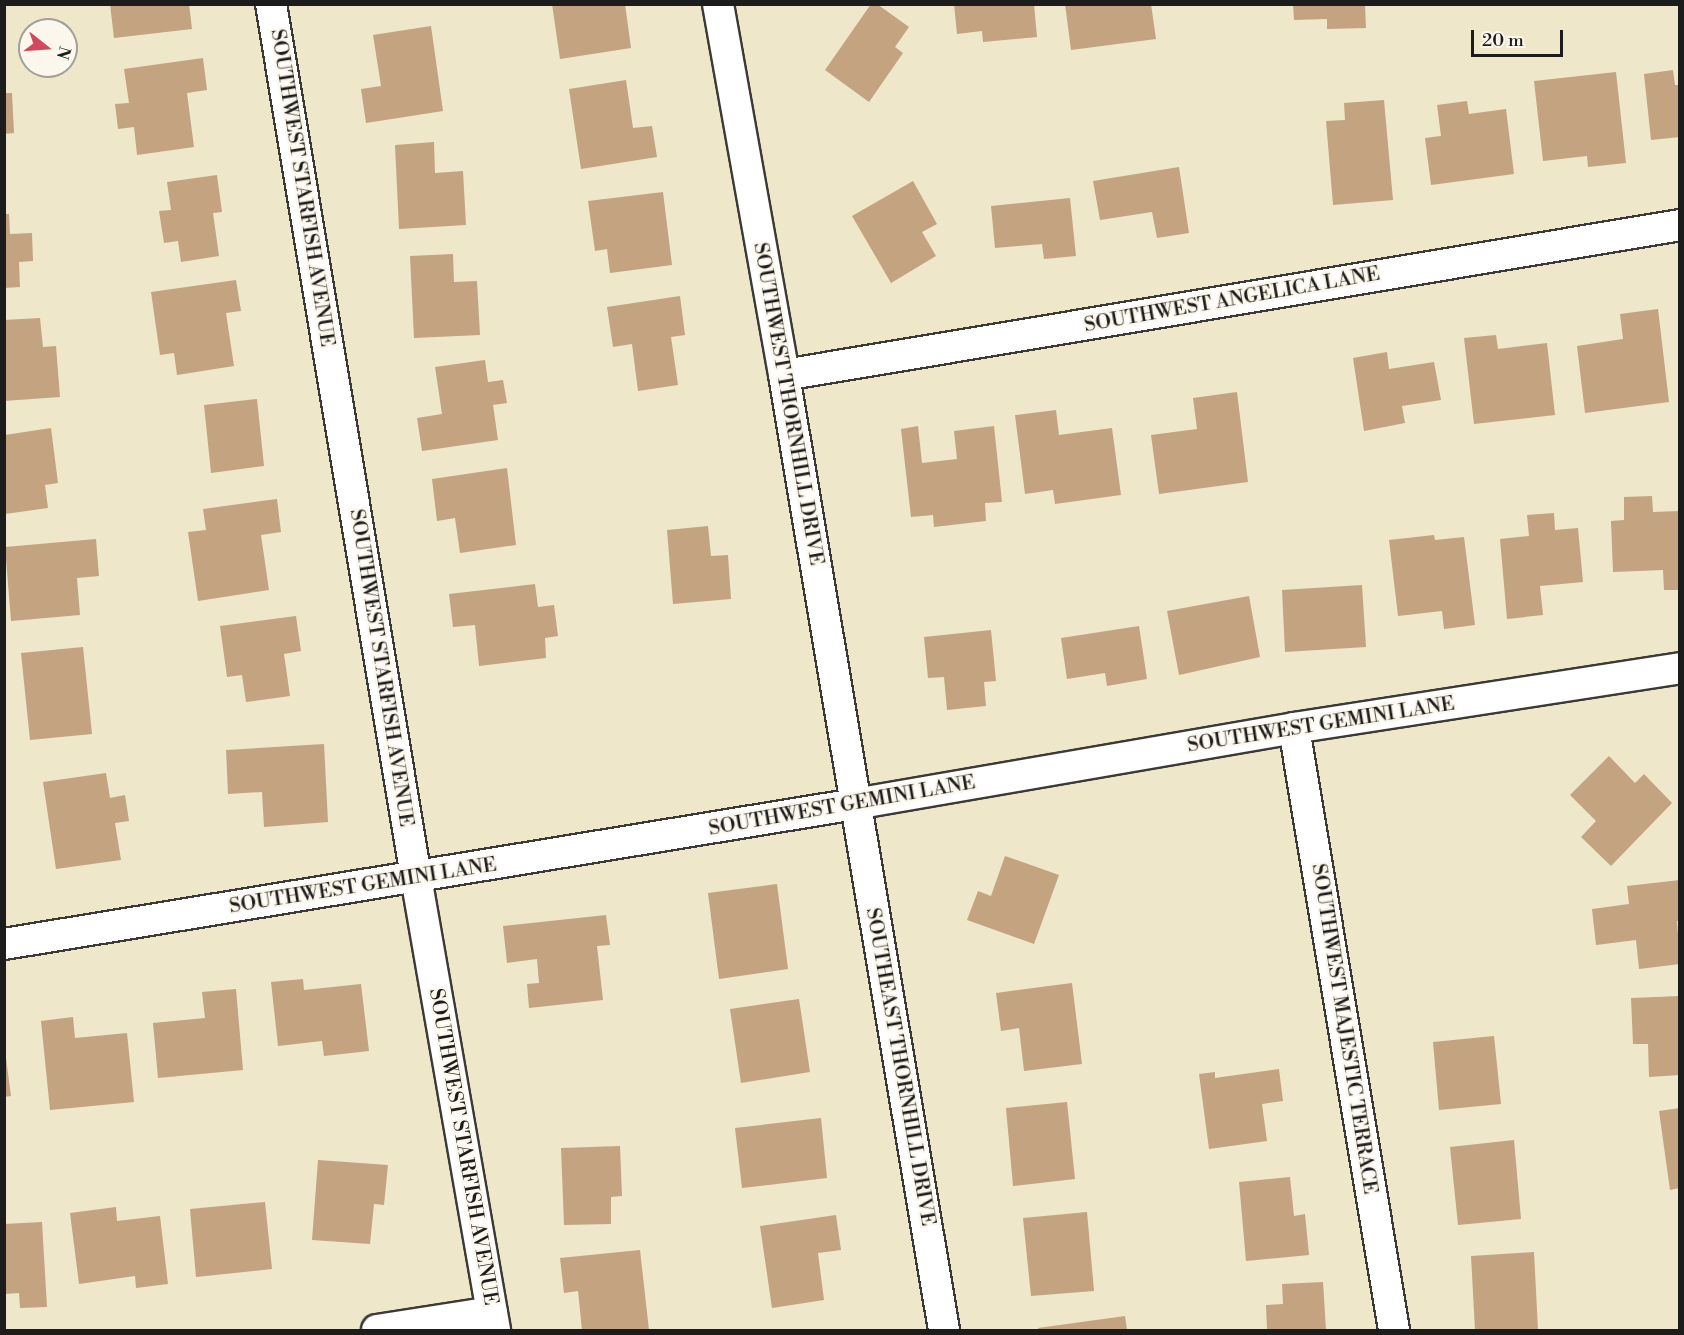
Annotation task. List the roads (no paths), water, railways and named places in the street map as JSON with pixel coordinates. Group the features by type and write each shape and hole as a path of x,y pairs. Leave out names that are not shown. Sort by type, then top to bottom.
{"street":[{"name":"SOUTHWEST STARFISH AVENUE","path":"271,4 416,877 493,1321"},
{"name":"SOUTHWEST THORNHILL DRIVE","path":"718,4 784,375 855,804"},
{"name":"SOUTHWEST ANGELICA LANE","path":"784,375 1680,225"},
{"name":"SOUTHWEST GEMINI LANE","path":"4,944 855,804 1294,728 1680,668"},
{"name":"SOUTHWEST MAJESTIC TERRACE","path":"1294,728 1394,1330"},
{"name":"SOUTHEAST THORNHILL DRIVE","path":"855,804 944,1330"},
{"path":"377,1330 493,1321"}]}
